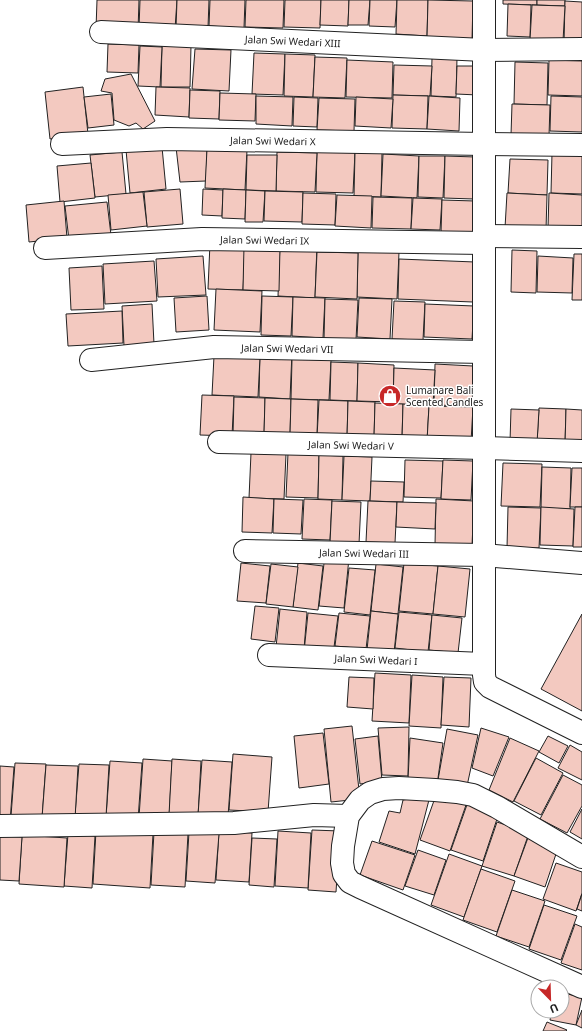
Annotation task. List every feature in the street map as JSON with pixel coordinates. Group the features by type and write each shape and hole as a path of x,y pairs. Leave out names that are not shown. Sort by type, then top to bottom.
{"street":[{"path":"484,0 484,673 490,687 582,732"},
{"name":"Jalan Swi Wedari XIII","path":"101,32 484,50 582,49"},
{"name":"Jalan Swi Wedari X","path":"62,144 167,139 582,145"},
{"name":"Jalan Swi Wedari IX","path":"45,248 202,239 484,240 582,237"},
{"name":"Jalan Swi Wedari VII","path":"92,360 214,347 484,352"},
{"name":"Jalan Swi Wedari V","path":"219,442 582,451"},
{"name":"Jalan Swi Wedari III","path":"245,551 483,555 582,563"},
{"name":"Jalan Swi Wedari I","path":"269,655 484,673"},
{"path":"582,857 497,806 473,795 457,792 399,788 383,789 370,793 360,800 348,816 342,863 344,874 350,882 582,987"},
{"path":"0,826 234,823 314,814 348,816"}],"building":[{"path":"97,0 139,0 138,31 96,29"},
{"path":"140,0 177,0 175,29 139,28"},
{"path":"177,0 209,0 208,28 176,28"},
{"path":"210,0 245,0 244,28 209,26"},
{"path":"246,0 284,0 283,28 245,27"},
{"path":"285,0 321,0 320,28 284,27"},
{"path":"321,0 349,0 348,26 320,25"},
{"path":"349,0 370,0 368,25 348,25"},
{"path":"370,0 397,0 395,27 369,26"},
{"path":"397,0 428,0 427,36 396,34"},
{"path":"428,0 473,1 472,40 427,38"},
{"path":"503,0 537,0 537,5 503,4"},
{"path":"537,0 565,0 565,6 537,5"},
{"path":"565,1 582,2 582,44 564,43"},
{"path":"508,4 531,5 530,37 507,36"},
{"path":"532,5 565,6 563,41 530,40"},
{"path":"108,44 139,45 138,73 107,72"},
{"path":"162,45 191,46 190,87 161,87"},
{"path":"140,46 162,47 160,87 138,86"},
{"path":"195,49 231,50 229,91 192,89"},
{"path":"254,53 285,54 283,95 252,94"},
{"path":"285,54 315,55 313,97 284,96"},
{"path":"315,57 347,58 345,98 313,97"},
{"path":"432,58 457,58 456,97 431,96"},
{"path":"347,60 393,62 392,98 346,97"},
{"path":"549,60 582,61 582,96 548,95"},
{"path":"515,62 548,63 547,105 514,104"},
{"path":"394,65 432,66 430,96 393,95"},
{"path":"457,66 479,66 478,95 456,94"},
{"path":"131,74 155,121 143,129 136,123 129,126 114,120 112,93 101,91 105,79"},
{"path":"83,87 88,134 50,139 45,92"},
{"path":"156,87 190,88 189,117 155,115"},
{"path":"190,90 220,91 219,119 189,118"},
{"path":"220,93 256,94 255,121 219,120"},
{"path":"111,94 114,125 88,128 84,97"},
{"path":"393,95 428,96 427,129 392,128"},
{"path":"256,96 293,97 292,126 256,124"},
{"path":"429,96 460,98 459,131 427,129"},
{"path":"551,96 582,97 582,132 550,131"},
{"path":"294,97 318,98 317,127 293,126"},
{"path":"356,97 393,99 391,128 355,126"},
{"path":"319,98 355,99 354,131 317,130"},
{"path":"512,104 550,105 549,136 511,135"},
{"path":"162,147 166,189 130,193 126,150"},
{"path":"176,147 207,148 206,181 180,182"},
{"path":"207,149 247,150 245,190 205,188"},
{"path":"317,150 355,152 353,193 316,192"},
{"path":"122,152 126,194 95,197 90,155"},
{"path":"277,152 317,153 315,192 276,191"},
{"path":"355,152 382,153 381,197 354,196"},
{"path":"552,153 582,154 582,194 551,193"},
{"path":"383,154 419,156 417,198 381,196"},
{"path":"247,155 277,155 276,191 246,190"},
{"path":"419,156 445,156 443,198 418,197"},
{"path":"445,156 476,157 474,199 444,198"},
{"path":"510,159 548,160 547,195 508,193"},
{"path":"91,163 95,198 60,202 57,166"},
{"path":"180,189 183,224 147,227 144,192"},
{"path":"203,189 223,190 222,216 202,215"},
{"path":"223,189 246,190 245,219 222,218"},
{"path":"246,190 265,191 263,222 245,222"},
{"path":"265,191 303,192 302,222 264,221"},
{"path":"143,192 147,226 111,230 108,195"},
{"path":"303,193 336,194 335,225 302,224"},
{"path":"507,193 547,195 546,230 505,228"},
{"path":"549,193 582,195 582,228 548,228"},
{"path":"337,195 372,196 371,228 335,226"},
{"path":"373,197 412,198 411,229 372,228"},
{"path":"413,198 442,199 440,230 411,229"},
{"path":"442,200 475,201 474,234 441,233"},
{"path":"64,201 67,238 29,242 26,205"},
{"path":"107,202 111,235 69,240 65,206"},
{"path":"210,243 245,245 243,290 208,289"},
{"path":"280,244 317,245 315,298 278,296"},
{"path":"244,246 280,247 279,291 243,290"},
{"path":"512,250 537,251 536,293 511,292"},
{"path":"358,251 399,252 397,299 357,297"},
{"path":"317,252 358,253 357,299 315,297"},
{"path":"574,254 582,254 582,300 572,300"},
{"path":"203,256 206,295 158,297 156,259"},
{"path":"538,256 573,258 572,293 537,292"},
{"path":"399,259 475,262 473,302 398,299"},
{"path":"154,261 157,301 105,304 103,264"},
{"path":"102,266 104,309 71,310 69,268"},
{"path":"216,289 262,291 260,332 214,330"},
{"path":"207,296 209,330 176,332 174,298"},
{"path":"262,296 293,297 291,336 261,335"},
{"path":"293,297 325,298 323,338 292,336"},
{"path":"359,298 392,299 390,339 357,337"},
{"path":"325,299 358,300 356,340 324,339"},
{"path":"394,301 425,302 423,340 392,339"},
{"path":"152,304 154,344 124,346 122,306"},
{"path":"425,304 474,306 472,339 424,337"},
{"path":"122,311 123,343 68,346 66,314"},
{"path":"260,351 292,352 290,399 259,397"},
{"path":"214,356 260,357 258,397 212,395"},
{"path":"292,359 331,360 329,400 291,399"},
{"path":"331,362 358,363 357,401 330,400"},
{"path":"358,363 394,365 393,402 357,401"},
{"path":"435,364 473,366 472,406 434,405"},
{"path":"394,368 435,370 433,405 393,404"},
{"path":"202,395 234,396 232,436 200,435"},
{"path":"234,397 265,398 264,436 233,435"},
{"path":"265,398 291,399 290,435 264,434"},
{"path":"291,399 318,400 317,436 290,435"},
{"path":"319,400 348,401 347,438 317,437"},
{"path":"348,401 375,402 374,439 347,438"},
{"path":"375,403 403,404 402,438 374,437"},
{"path":"403,404 429,406 427,441 402,440"},
{"path":"429,406 473,407 471,442 427,441"},
{"path":"539,408 566,409 565,444 537,443"},
{"path":"511,409 539,410 537,443 510,442"},
{"path":"566,409 582,410 582,445 565,445"},
{"path":"251,453 286,454 284,499 249,498"},
{"path":"288,453 319,454 318,498 286,497"},
{"path":"319,455 343,456 342,500 318,499"},
{"path":"344,456 372,457 370,501 342,500"},
{"path":"405,460 443,461 441,498 404,497"},
{"path":"443,460 473,461 471,500 441,499"},
{"path":"503,463 542,464 540,507 501,506"},
{"path":"542,467 571,468 570,509 541,508"},
{"path":"572,468 582,468 582,507 570,507"},
{"path":"371,481 404,482 403,502 370,501"},
{"path":"243,497 274,499 272,533 242,532"},
{"path":"274,499 303,500 301,534 273,533"},
{"path":"304,499 332,500 330,540 302,539"},
{"path":"436,499 474,501 472,546 435,545"},
{"path":"332,501 361,502 359,544 330,543"},
{"path":"368,501 397,502 395,543 366,542"},
{"path":"397,502 436,503 435,529 396,527"},
{"path":"508,507 541,508 539,548 507,548"},
{"path":"541,507 574,509 573,546 540,545"},
{"path":"575,507 582,507 582,547 573,547"},
{"path":"325,555 349,558 344,608 319,606"},
{"path":"241,563 270,566 266,603 237,601"},
{"path":"298,563 323,566 318,610 293,607"},
{"path":"404,563 438,566 433,614 399,611"},
{"path":"271,564 298,567 293,607 266,604"},
{"path":"376,564 403,567 398,614 371,611"},
{"path":"438,566 470,569 465,617 433,614"},
{"path":"349,568 375,570 370,615 344,612"},
{"path":"255,606 279,608 275,642 251,639"},
{"path":"280,609 307,612 304,649 276,647"},
{"path":"371,611 398,614 394,653 367,650"},
{"path":"399,612 432,615 428,652 395,648"},
{"path":"308,613 338,616 333,655 304,652"},
{"path":"339,613 370,616 366,649 335,646"},
{"path":"582,614 582,711 541,689"},
{"path":"432,615 462,618 458,653 429,650"},
{"path":"375,673 411,675 409,723 372,721"},
{"path":"412,675 443,677 441,728 409,726"},
{"path":"349,677 374,678 373,709 347,707"},
{"path":"444,677 471,678 469,727 441,725"},
{"path":"352,726 360,799 331,802 324,729"},
{"path":"409,727 408,776 382,775 378,728"},
{"path":"481,728 509,737 493,776 472,768"},
{"path":"447,729 478,735 467,786 438,780"},
{"path":"323,733 329,784 299,788 294,736"},
{"path":"378,736 382,781 360,784 355,739"},
{"path":"548,736 568,746 559,763 539,752"},
{"path":"410,738 443,743 437,785 408,780"},
{"path":"510,738 539,751 513,802 489,790"},
{"path":"570,745 582,752 582,780 558,768"},
{"path":"233,754 272,757 268,812 229,810"},
{"path":"536,758 563,773 541,815 514,801"},
{"path":"143,759 172,761 169,819 139,817"},
{"path":"172,759 201,761 198,817 169,815"},
{"path":"202,760 232,762 228,816 198,815"},
{"path":"110,761 142,763 138,820 106,817"},
{"path":"15,763 46,764 42,818 11,816"},
{"path":"79,764 109,765 106,817 75,815"},
{"path":"46,765 78,766 75,819 42,818"},
{"path":"0,766 14,767 10,822 0,821"},
{"path":"563,775 582,785 582,806 567,833 540,819"},
{"path":"436,795 466,805 450,851 420,840"},
{"path":"430,796 415,854 379,842 389,811 400,813 403,800"},
{"path":"469,799 500,810 483,861 451,850"},
{"path":"582,809 582,839 570,832"},
{"path":"497,822 529,833 514,876 482,866"},
{"path":"312,830 340,831 336,892 308,890"},
{"path":"96,831 153,834 150,888 93,884"},
{"path":"219,831 252,833 249,882 216,880"},
{"path":"278,831 311,833 308,888 275,886"},
{"path":"154,832 188,834 185,887 151,885"},
{"path":"189,832 219,834 215,883 186,881"},
{"path":"68,834 95,836 92,888 64,886"},
{"path":"22,835 67,838 64,887 19,884"},
{"path":"529,835 559,845 545,887 514,876"},
{"path":"0,836 22,837 19,881 0,880"},
{"path":"252,838 277,839 274,887 249,885"},
{"path":"372,841 415,855 403,890 360,875"},
{"path":"418,850 446,860 434,895 405,886"},
{"path":"449,854 482,866 464,917 431,905"},
{"path":"556,863 582,872 582,893 576,911 543,899"},
{"path":"481,869 515,881 497,932 463,920"},
{"path":"512,890 545,901 529,947 496,936"},
{"path":"582,894 582,911 577,909"},
{"path":"544,905 577,916 561,960 529,949"},
{"path":"575,924 582,927 582,970 561,963"},
{"path":"570,995 582,997 576,1025 550,1020 570,1019"},
{"path":"582,1010 582,1028 576,1025"},
{"path":"547,1022 567,1030 543,1031"}],"place":[{"name":"Lumanare Bali Scented Candles","path":"390,396"}]}
